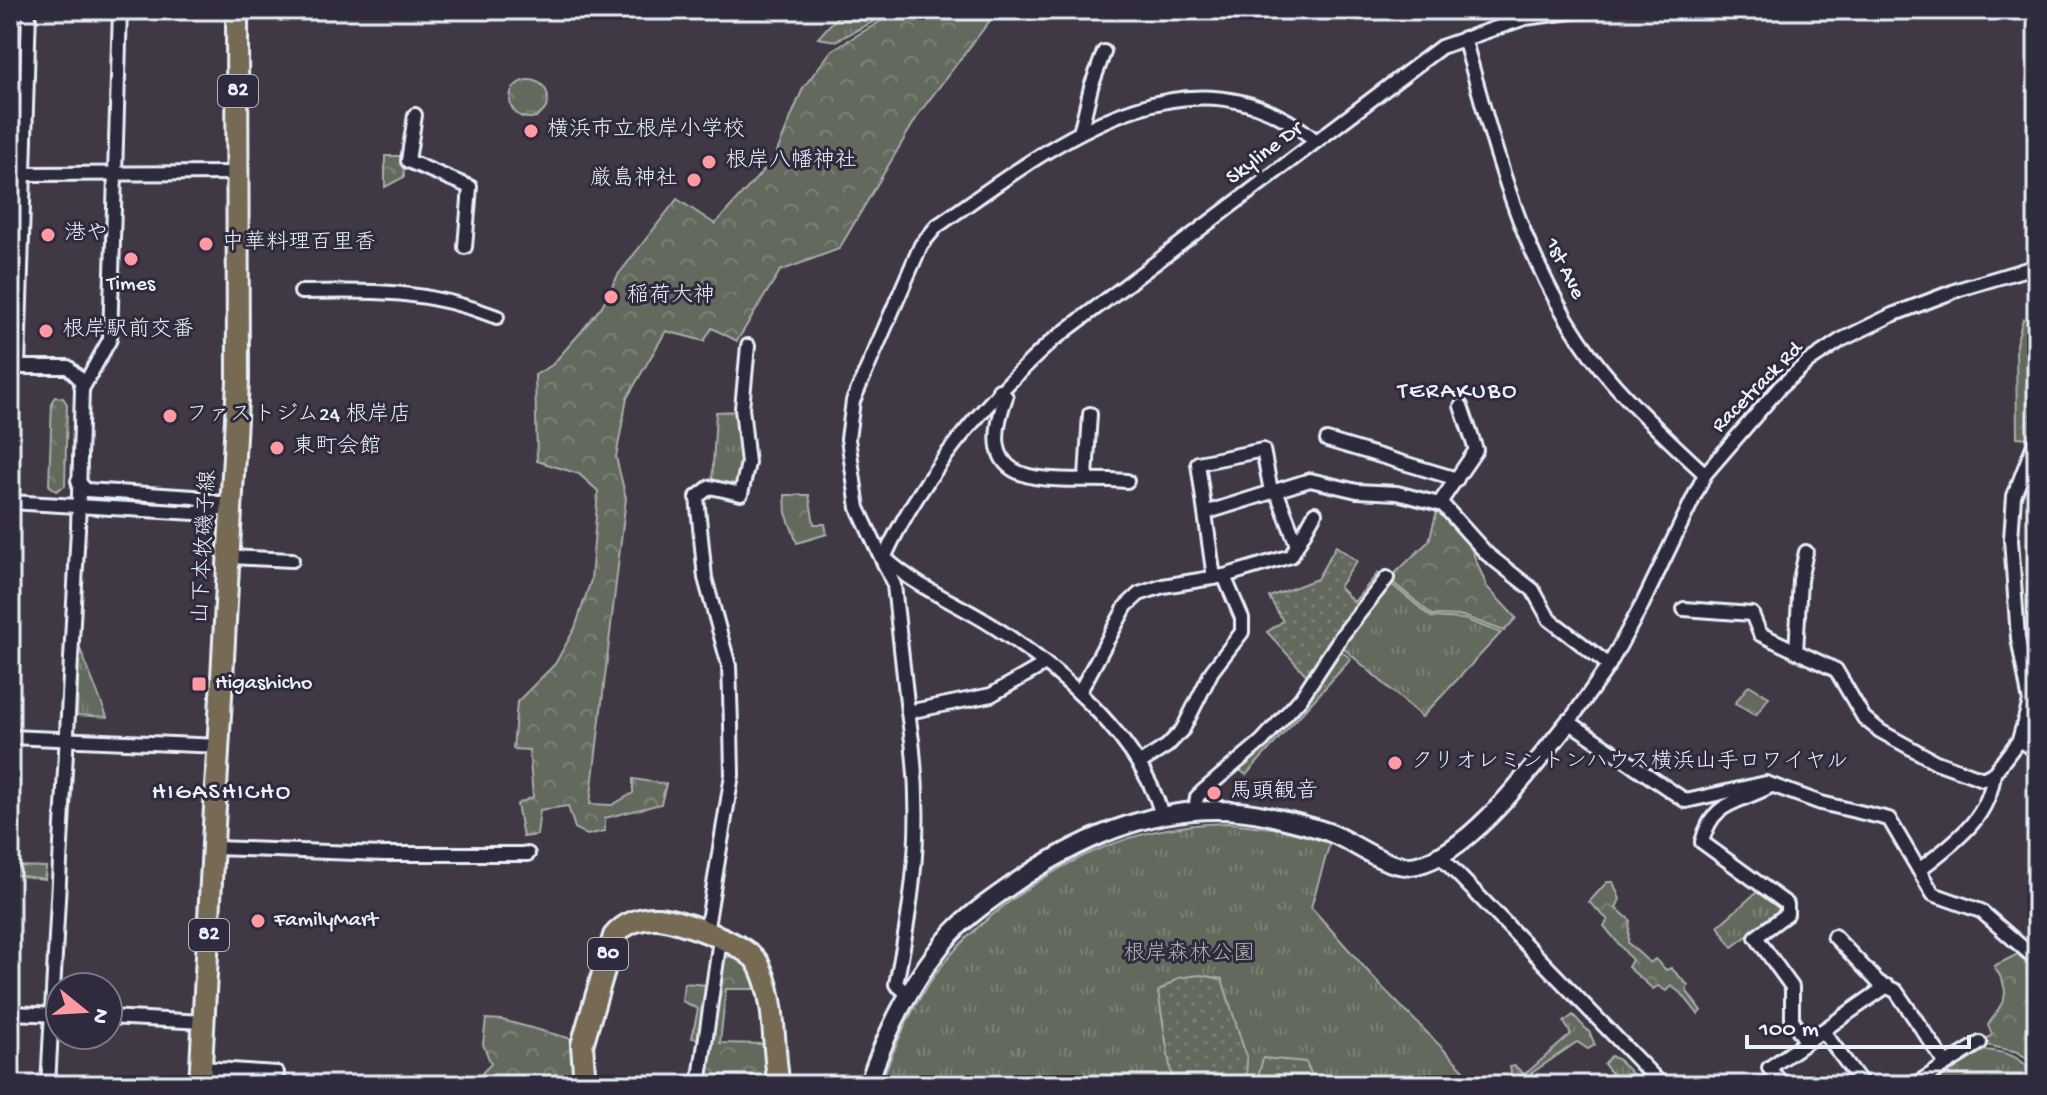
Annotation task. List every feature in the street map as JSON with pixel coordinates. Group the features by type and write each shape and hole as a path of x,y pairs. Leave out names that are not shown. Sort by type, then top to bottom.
{"main road":[{"name":"山下本牧磯子線","path":"201,1076 238,381 237,10"},
{"name":"80","path":"585,1085 582,1045 614,936 628,924 659,918 749,952 763,976 779,1085"}],"street":[{"path":"29,10 14,366 68,367 80,379 82,389 57,971"},
{"path":"82,389 110,339 120,10"},
{"name":"Skyline Dr","path":"884,558 916,497 999,390 1052,341 1441,47 1525,18 1586,10"},
{"name":"1st Ave","path":"1464,38 1510,200 1558,305 1613,382 1705,474"},
{"path":"1081,129 1091,87 1104,52"},
{"path":"1162,815 1140,763 1079,693 989,624 902,574 884,558 868,535 858,508 848,421 853,401 921,245 937,226 1081,129 1169,100 1224,97 1261,106 1291,121 1315,140"},
{"path":"415,115 408,161 470,187 465,247"},
{"path":"24,174 239,173"},
{"name":"Racetrack Rd","path":"1569,722 1609,665 1705,474 1780,387 1808,362 1841,340 1892,315 1960,289 2037,266"},
{"path":"301,292 407,292 433,296 497,317"},
{"path":"699,1085 730,789 731,725 729,666 705,578 697,497 710,487 741,494 748,463 742,408 748,346"},
{"path":"999,390 1006,397 995,439 1003,463 1027,477 1127,481"},
{"path":"1439,504 1476,450 1461,406"},
{"path":"1086,477 1090,414"},
{"path":"1327,440 1457,479"},
{"path":"1919,870 1973,826 1994,773 2019,740 2030,702 2018,638 2011,539 2014,496 2034,444"},
{"path":"1140,763 1167,746 1183,729 1212,671 1236,645 1242,632 1242,618 1219,577 1198,463 1263,450 1273,490 1297,545"},
{"path":"1205,513 1310,480 1357,491 1397,493 1439,504 1453,513 1487,554 1533,590 1549,619 1609,665"},
{"path":"78,481 86,490 194,497 231,507"},
{"path":"10,502 195,513 231,507"},
{"path":"1079,693 1126,606 1139,594 1219,577 1291,556 1315,513"},
{"path":"1796,652 1800,580 1806,552"},
{"path":"230,557 292,560"},
{"path":"884,558 898,607 913,745 917,848 912,909 896,984 908,994"},
{"path":"1195,811 1197,797 1262,741 1301,698 1343,634 1387,578"},
{"path":"1684,609 1752,614 1760,634 1836,670 1856,707 1880,731 1976,778 1994,773"},
{"path":"908,712 991,695 1045,664"},
{"path":"868,1085 908,994 954,931 1009,887 1059,856 1102,834 1162,815 1237,810 1338,835 1400,866 1418,865 1438,854 1498,808 1569,722 1686,801 1766,783 1821,803 1889,819 1933,894 1981,911 2037,960"},
{"path":"10,737 220,746"},
{"path":"2019,740 2037,752"},
{"path":"1772,785 1716,810 1708,821 1702,842 1787,904 1787,914 1756,937 1792,987 1792,1019 1806,1042"},
{"path":"215,848 383,854 528,854"},
{"path":"1438,854 1662,1085"},
{"path":"1834,936 1879,983 1896,991 1946,1064"},
{"path":"1783,1085 1769,1068 1887,986"},
{"path":"10,1013 44,1015"},
{"path":"124,1018 204,1022"},
{"path":"1823,1031 1863,1085"},
{"path":"1914,1085 1980,1043"},
{"path":"48,1085 51,1051"},
{"path":"201,1076 277,1073"}],"green space":[{"path":"843,10 885,10 884,16 836,41 818,38"},
{"path":"889,10 998,10 920,112 839,249 780,271 737,341 712,328 704,341 666,331 627,398 616,457 626,498 590,804 612,805 633,793 633,779 666,784 661,804 605,818 605,831 587,835 575,828 568,806 540,810 537,835 523,837 517,804 533,797 529,750 513,749 517,702 555,664 575,628 591,580 598,491 579,474 537,461 535,375 552,365 602,306 618,275 677,199 715,224 774,159 803,88 832,50 888,17"},
{"path":"529,80 542,86 548,99 542,112 529,118 516,112 510,99 516,86"},
{"path":"385,156 403,156 404,177 385,187"},
{"path":"2037,316 2037,399 2030,438 2017,437 2016,344 2023,319"},
{"path":"55,397 63,398 67,404 65,486 56,491 49,485 52,401"},
{"path":"739,411 745,464 739,491 712,484 716,412"},
{"path":"785,495 809,495 814,524 825,524 827,534 797,543 786,513"},
{"path":"1438,507 1471,548 1487,587 1516,618 1504,631 1463,616 1432,615 1389,579 1429,541"},
{"path":"1336,546 1357,561 1339,587 1354,602 1378,573 1385,578 1310,679 1267,632 1283,621 1269,597 1317,579"},
{"path":"1389,582 1431,617 1464,619 1501,633 1422,717 1342,647 1346,636"},
{"path":"79,646 107,717 77,715"},
{"path":"1340,650 1351,659 1246,775 1236,767 1307,697"},
{"path":"1749,685 1769,697 1756,715 1735,703"},
{"name":"根岸森林公園","path":"1229,823 1281,829 1330,843 1311,907 1380,985 1470,1076 1473,1085 880,1085 908,1020 940,968 959,945 1008,902 1061,868 1106,846 1178,827"},
{"path":"16,866 46,867 45,879 15,875"},
{"path":"1607,882 1613,882 1620,899 1616,908 1630,920 1628,943 1650,963 1655,959 1666,970 1671,968 1688,985 1686,990 1701,1011 1698,1014 1671,986 1666,991 1658,986 1653,989 1628,967 1632,960 1604,926 1608,920 1589,902"},
{"path":"1758,891 1781,906 1780,912 1732,947 1718,926"},
{"path":"735,953 748,964 756,989 726,989 720,1043 765,1044 769,1071 764,1085 755,1085 755,1076 719,1075 717,1085 706,1085 723,960"},
{"path":"2018,954 2029,967 2027,974 2037,989 2037,1055 2030,1061 2018,1052 1986,1045 1985,1040 1992,1035 1988,1025 1999,1008 2005,990 1994,966"},
{"path":"1200,975 1222,979 1247,1059 1246,1084 1173,1085 1158,992 1178,978"},
{"path":"684,983 707,985 701,1039 692,1038 698,1009 682,1001"},
{"path":"1573,1015 1590,1033 1595,1045 1588,1049 1577,1042 1526,1077 1528,1085 1513,1085 1510,1067 1515,1066 1524,1074 1530,1070 1571,1034 1564,1022"},
{"path":"486,1019 502,1020 576,1040 578,1085 485,1085 482,1073 491,1064 483,1044"},
{"path":"1983,1050 2017,1058 2029,1069 2037,1085 1925,1085"},
{"path":"1611,1056 1619,1060 1643,1085 1621,1085 1604,1064"},
{"path":"1263,1058 1306,1062 1316,1085 1256,1085"}],"place":[{"name":"横浜市立根岸小学校","path":"531,131"},
{"name":"根岸八幡神社","path":"709,162"},
{"name":"厳島神社","path":"694,180"},
{"name":"港や","path":"48,235"},
{"name":"中華料理百里香","path":"206,244"},
{"name":"Times","path":"131,259"},
{"name":"稲荷大神","path":"611,297"},
{"name":"根岸駅前交番","path":"46,331"},
{"name":"ファストジム24 根岸店","path":"170,416"},
{"name":"東町会館","path":"277,448"},
{"name":"Higashicho","path":"199,684"},
{"name":"クリオレミントンハウス横浜山手ロワイヤル","path":"1395,763"},
{"name":"馬頭観音","path":"1214,793"},
{"name":"FamilyMart","path":"258,921"}],"district":[{"name":"TERAKUBO","path":"1458,392"},
{"name":"HIGASHICHO","path":"222,793"}]}
